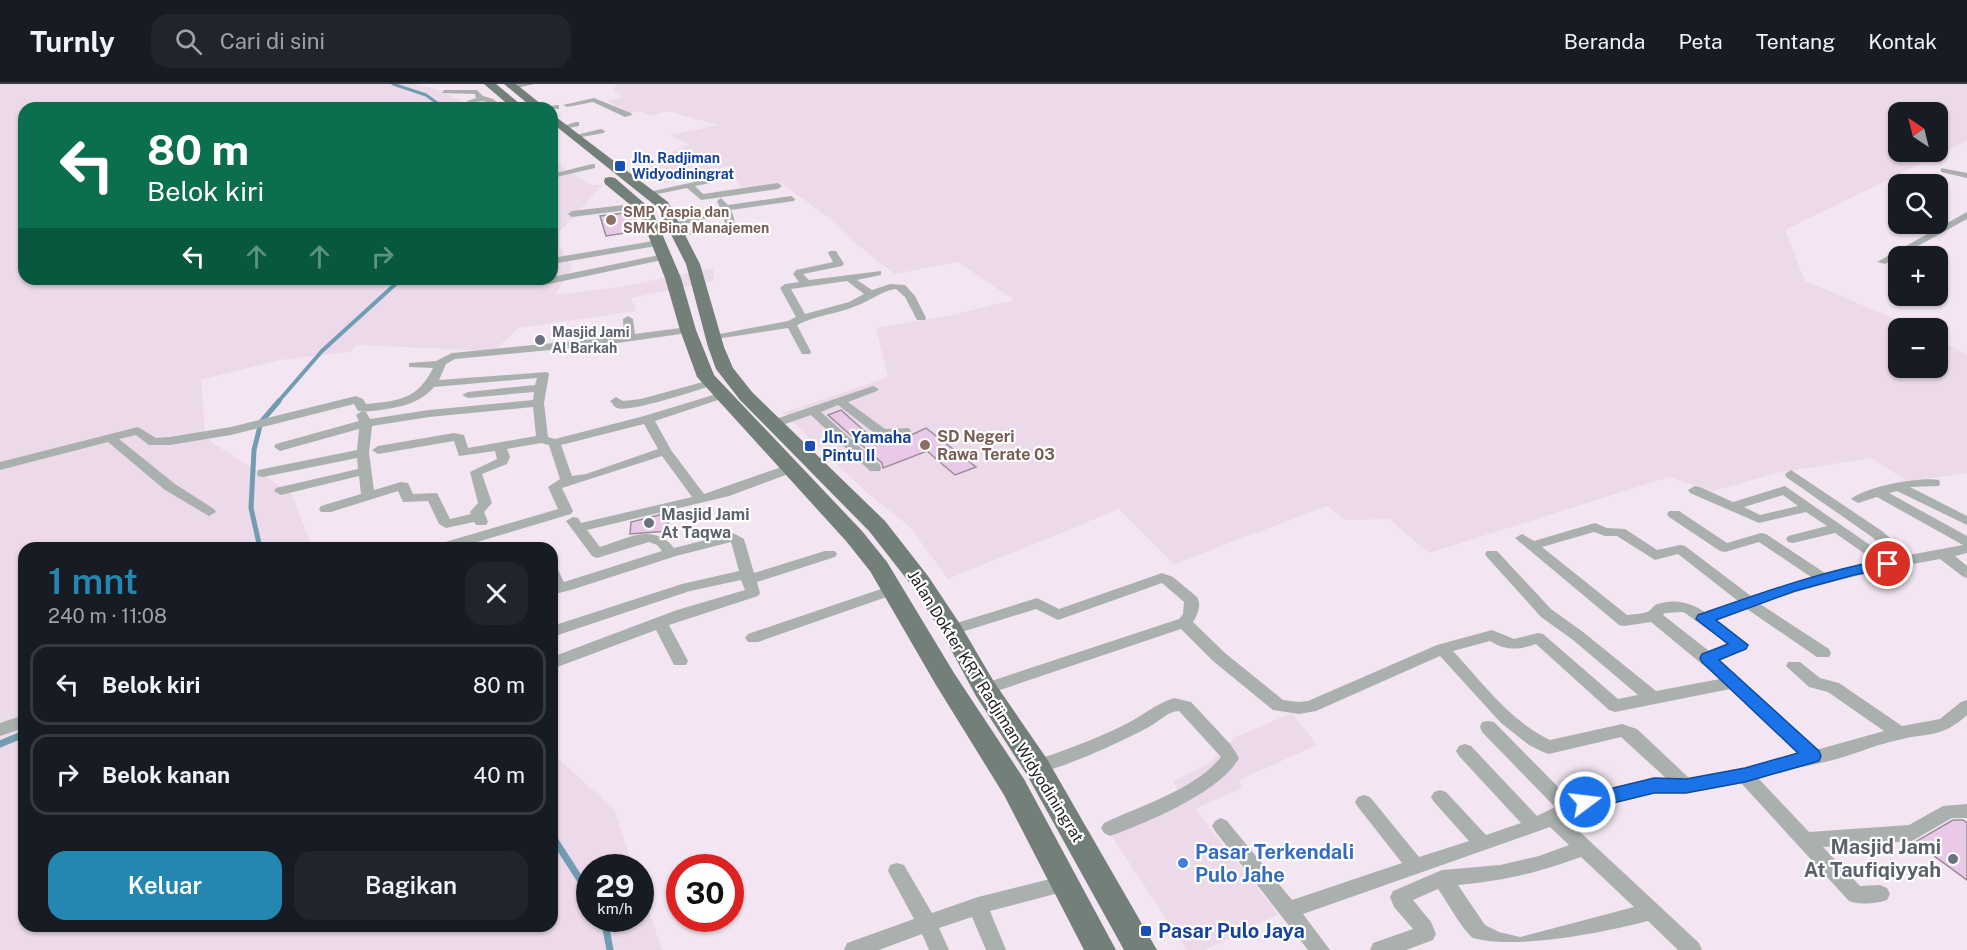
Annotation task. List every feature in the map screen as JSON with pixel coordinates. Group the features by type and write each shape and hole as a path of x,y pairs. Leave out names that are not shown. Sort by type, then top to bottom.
{"main road":[{"path":"489,84 512,102"},
{"path":"511,86 532,102"},
{"name":"Jalan Dokter KRT Radjiman Widyodiningrat","path":"558,116 644,199 645,210 693,264 713,338 725,369 735,384 890,540 920,581 952,630 985,688 1037,767 1141,950"},
{"name":"Jalan Dokter KRT Radjiman Widyodiningrat","path":"558,139 592,166 644,199"},
{"name":"Jalan Dokter KRT Radjiman Widyodiningrat","path":"669,239 688,330 701,366 716,389 867,552 894,590 945,679 1014,787 1100,950"},
{"path":"841,522 855,520 864,513"}],"street":[{"path":"511,86 531,84"},
{"path":"442,94 480,97 503,95"},
{"path":"471,102 480,97 493,102"},
{"path":"567,105 594,100 628,115"},
{"path":"593,108 600,111 613,110"},
{"path":"572,129 601,131"},
{"path":"558,174 592,166"},
{"path":"1944,170 1967,176"},
{"path":"572,214 644,199 705,178 727,212 730,228"},
{"path":"688,184 701,197 717,194 739,200 791,199"},
{"path":"558,279 669,239 727,212 739,200 776,190"},
{"path":"727,212 777,209"},
{"path":"1882,262 1967,215"},
{"path":"558,260 669,239 710,228"},
{"path":"805,282 798,274 799,272 839,264 833,253"},
{"path":"801,316 786,288 805,282 878,273"},
{"path":"849,278 869,293"},
{"path":"713,338 791,324 801,316 856,303 869,293 900,287 914,304 921,318"},
{"path":"628,319 630,338"},
{"path":"791,324 806,352"},
{"path":"413,365 441,363 452,356 688,330"},
{"path":"362,408 416,399 425,393 441,363"},
{"path":"431,384 543,374 538,403 548,441 567,481"},
{"path":"468,395 541,387"},
{"path":"616,401 620,405 716,389"},
{"path":"378,450 454,437 460,438 463,453 548,441 648,419 716,389"},
{"path":"774,424 873,389"},
{"path":"0,466 138,431 153,442 162,441 231,430 356,400 359,401 366,423 363,453 368,496"},
{"path":"840,401 882,433 905,431"},
{"path":"280,447 313,440 336,430 366,423 538,403"},
{"path":"813,411 875,468"},
{"path":"648,419 665,451 699,498"},
{"path":"110,438 170,487 209,512"},
{"path":"487,535 477,512 485,503 476,472 503,461 504,457 500,447"},
{"path":"462,542 566,511 555,487 567,481 589,477 665,451"},
{"path":"263,472 363,453"},
{"path":"671,553 662,542 650,537 597,553 575,525 724,493 789,469"},
{"path":"280,491 365,471"},
{"path":"1791,474 1877,534 1906,560"},
{"path":"1858,499 1909,483 1934,483"},
{"path":"326,509 403,486 408,499 432,496 446,524 478,517"},
{"path":"1898,486 1967,521"},
{"path":"1695,490 1759,519 1809,507"},
{"path":"1734,506 1785,490 1888,564"},
{"path":"1877,492 1967,542"},
{"path":"1674,514 1725,548 1761,537 1823,579"},
{"path":"1707,658 1741,645 1690,609 1682,607 1661,608 1654,616 1624,621 1527,542 1595,527 1605,532 1616,531 1655,555 1680,549 1749,602 1823,653"},
{"path":"1793,539 1838,528"},
{"path":"558,586 559,588 566,587 671,553 734,537 737,539 753,593 660,622 558,661"},
{"path":"1703,619 1823,579 1967,549"},
{"path":"558,630 687,587 747,577 830,554"},
{"path":"1492,554 1546,613 1652,696"},
{"path":"1942,554 1967,573"},
{"path":"952,630 1036,603 1058,615 1162,578 1168,580 1192,601 1190,615 1184,623 985,688"},
{"path":"753,638 894,590"},
{"path":"1654,616 1707,658 1812,756"},
{"path":"660,622 680,660"},
{"path":"1184,623 1219,657 1280,706 1310,707 1442,649 1492,635 1503,644 1513,646 1538,638 1615,706 1652,696 1684,693 1733,682"},
{"path":"1442,649 1502,712 1528,736 1541,744 1549,747 1622,730 1631,734 1686,786"},
{"path":"1794,666 1815,683 1833,687 1899,733"},
{"path":"1037,767 1101,744 1149,720 1171,705 1185,706 1225,750 1230,758 1227,764 1192,790 1110,828"},
{"path":"1289,910 1535,826 1561,813 1654,786 1686,786 1745,775 1812,756 1838,752 1899,733 1946,724 1967,706"},
{"path":"0,730 18,723"},
{"path":"1488,727 1561,813 1584,848 1692,950"},
{"path":"1465,751 1535,826"},
{"path":"1745,775 1856,895 1880,894"},
{"path":"1440,797 1483,844"},
{"path":"1364,802 1415,866"},
{"path":"1807,840 1912,833 1949,810 1967,811"},
{"path":"1221,826 1320,950"},
{"path":"1380,950 1426,934 1427,931 1400,897 1442,878 1500,873 1539,864 1584,848"},
{"path":"897,871 927,923 939,950"},
{"path":"1442,878 1471,922 1486,937 1520,946 1547,946 1652,911"},
{"path":"855,950 978,906 1066,883"},
{"path":"978,906 996,950"}],"shaded area":[{"path":"0,84 415,84 442,91 462,102 18,102 18,285 558,285 558,165 592,185 603,185 560,231 559,246 572,267 555,295 620,287 713,268 714,281 631,298 636,311 518,328 494,351 357,345 350,352 280,360 201,380 205,434 214,444 292,495 310,542 18,542 18,932 558,932 558,758 614,809 629,854 576,854 576,932 654,932 654,926 662,950 0,950"},
{"path":"617,84 1967,84 1967,141 1948,150 1948,102 1888,102 1888,162 1924,162 1900,174 1888,174 1888,180 1785,230 1805,281 1893,318 1888,318 1888,378 1948,378 1948,345 1967,355 1967,473 1907,481 1871,458 1777,473 1713,491 1669,477 1429,553 1389,519 1346,520 1327,506 1174,564 1119,509 948,579 909,526 867,493 783,413 888,377 876,328 952,315 1014,300 958,262 895,274 851,240 828,217 781,183 743,189 727,166 666,183 635,166 689,145 671,135 717,125 668,111 650,116 640,111 630,113 607,101 623,97 613,89"},
{"name":"Pasar Terkendali Pulo Jahe","path":"1292,713 1317,745 1239,780 1242,788 1195,809 1278,914 1205,950 1187,950 1107,829 1180,793 1173,782 1209,763 1236,737"}],"building":[{"name":"SMP Yaspia dan SMK Bina Manajemen","path":"632,212 639,231 606,236 600,216"},
{"name":"SD Negeri Rawa Terate 03","path":"841,410 880,445 926,428 976,467 955,475 927,451 883,468 882,463 828,415"},
{"name":"Masjid Jami At Taqwa","path":"667,513 669,531 630,534 631,522"},
{"name":"Masjid Jami At Taufiqiyyah","path":"1953,820 1963,820 1967,823 1967,880 1915,842"}],"waterway":[{"path":"393,84 426,95 436,102"},
{"path":"277,403 322,351 394,285"},
{"path":"259,542 251,508 254,450 261,422 279,401"},
{"path":"0,744 18,736"},
{"path":"558,845 576,873"},
{"path":"607,932 610,950"}],"place":[{"name":"Jln. Radjiman Widyodiningrat","path":"620,166"},
{"name":"SMP Yaspia dan SMK Bina Manajemen","path":"611,220"},
{"name":"Masjid Jami Al Barkah","path":"540,340"},
{"name":"SD Negeri Rawa Terate 03","path":"925,445"},
{"name":"Jln. Yamaha Pintu II","path":"810,446"},
{"name":"Masjid Jami At Taqwa","path":"649,523"},
{"name":"Masjid Jami At Taufiqiyyah","path":"1953,859"},
{"name":"Pasar Terkendali Pulo Jahe","path":"1183,863"},
{"name":"Pasar Pulo Jaya","path":"1146,931"}],"route":[{"path":"1585,802 1654,786 1686,786 1745,775 1812,756 1707,658 1741,645 1703,619 1790,588 1854,570 1888,564"}]}
